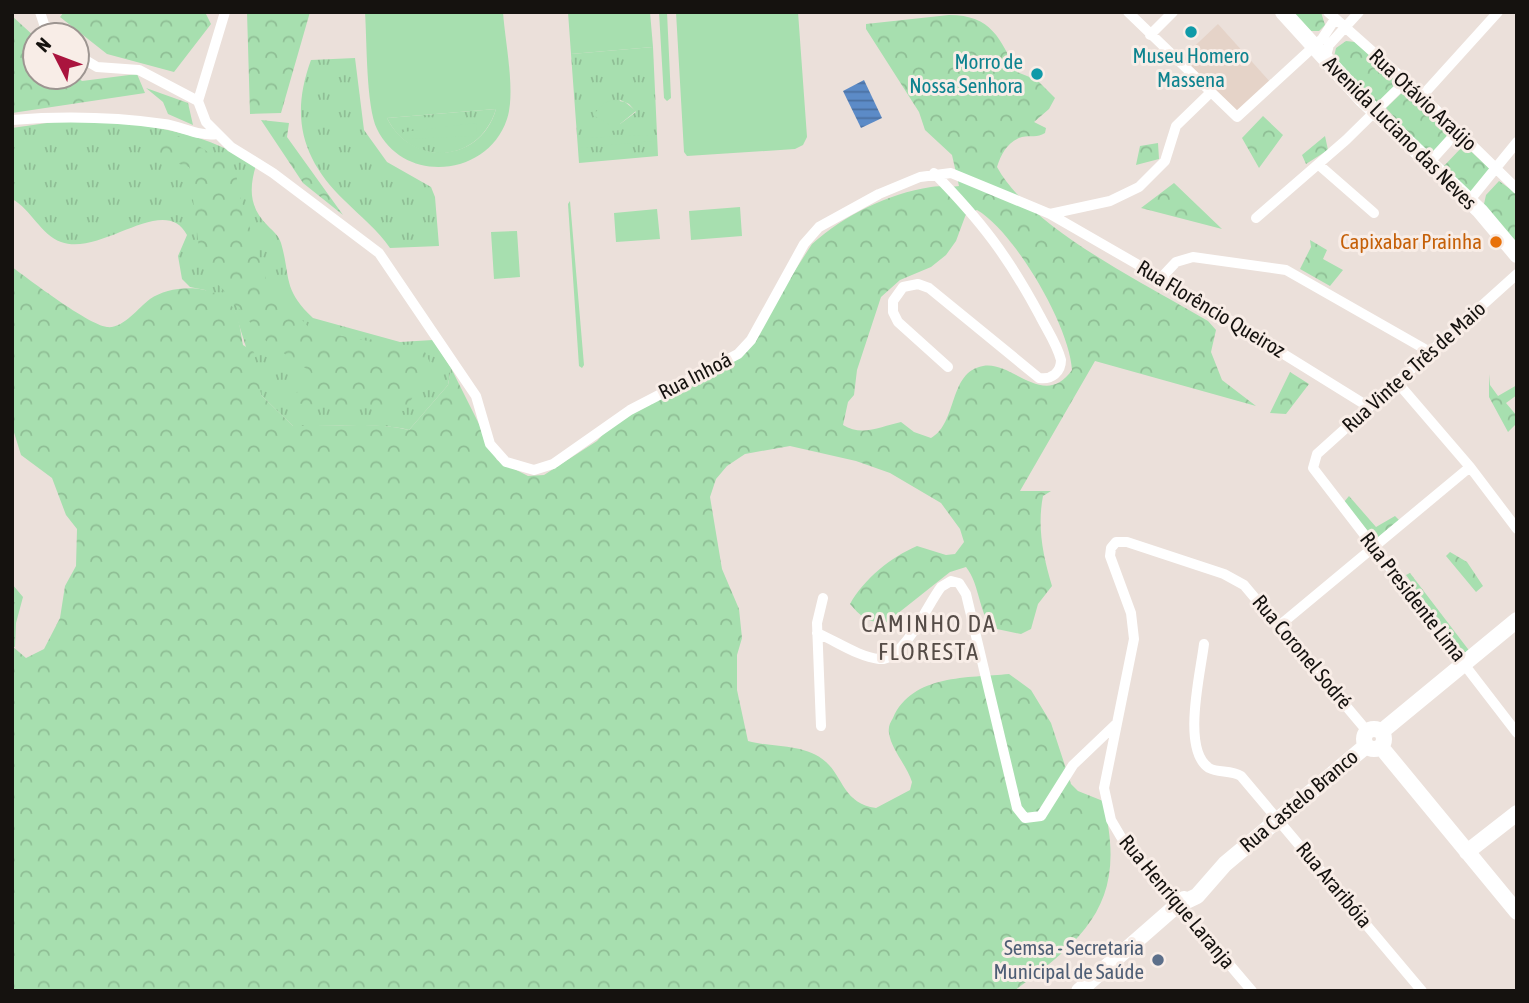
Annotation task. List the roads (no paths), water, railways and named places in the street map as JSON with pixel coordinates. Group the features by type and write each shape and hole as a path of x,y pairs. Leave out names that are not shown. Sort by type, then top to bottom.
{"street":[{"path":"216,134 206,122 198,101 225,12"},
{"path":"1128,12 1237,117 1320,53 1359,12"},
{"path":"1150,35 1173,12"},
{"name":"Avenida Luciano das Neves","path":"1283,12 1376,112 1469,201 1517,255"},
{"path":"1422,96 1498,12"},
{"path":"1320,53 1330,30 1332,16"},
{"name":"Rua Otávio Araújo","path":"1332,16 1406,81 1517,189"},
{"path":"91,63 97,67 139,70 198,101"},
{"path":"1256,218 1319,165 1406,81"},
{"path":"1050,214 1110,201 1139,187 1165,161 1176,126 1210,93"},
{"path":"12,120 111,118 164,124 206,135 216,134"},
{"path":"1429,163 1457,132"},
{"name":"Rua Inhoá","path":"216,134 362,237 379,253 476,396 489,444 496,455 511,465 534,470 553,464 630,410 738,354 751,340 804,244 814,232 865,200 934,173 959,174 1050,214"},
{"path":"1469,201 1517,142"},
{"path":"1319,165 1374,214"},
{"path":"934,173 977,217 997,243 1020,278 1061,360 1060,369 1053,376 1039,379 929,288 918,284 902,287 893,301 895,318 948,368"},
{"name":"Rua Florêncio Queiroz","path":"1050,214 1161,278 1369,407"},
{"path":"1161,278 1177,262 1193,257 1286,270 1430,352"},
{"name":"Rua Vinte e Três de Maio","path":"1313,461 1517,274"},
{"path":"1397,382 1470,467 1517,529"},
{"name":"Rua Presidente Lima","path":"1313,461 1317,476 1375,546 1517,733"},
{"path":"1280,625 1470,467"},
{"name":"Rua Coronel Sodré","path":"1118,723 1134,631 1110,556 1114,545 1127,542 1231,577 1252,592 1517,912"},
{"path":"817,633 873,658 890,658 901,648 941,587 951,581 959,583 966,594 1017,808 1025,818 1041,816 1073,765 1118,723"},
{"path":"821,726 817,616 823,598"},
{"name":"Rua Castelo Branco","path":"1079,991 1178,905 1202,892 1233,857 1517,620"},
{"name":"Rua Araribóia","path":"1204,644 1194,729 1200,753 1209,767 1241,776 1422,991"},
{"name":"Rua Henrique Laranja","path":"1118,723 1104,788 1108,811 1118,832 1252,991"},
{"path":"1467,852 1517,813"}],"water":[{"path":"864,80 882,118 861,128 843,91"}],"place":[{"name":"Museu Homero Massena","path":"1191,32"},
{"name":"Morro de Nossa Senhora","path":"1037,74"},
{"name":"Capixabar Prainha","path":"1496,242"},
{"name":"Semsa - Secretaria Municipal de Saúde","path":"1158,960"}],"district":[{"name":"CAMINHO DA FLORESTA","path":"929,638"}]}
